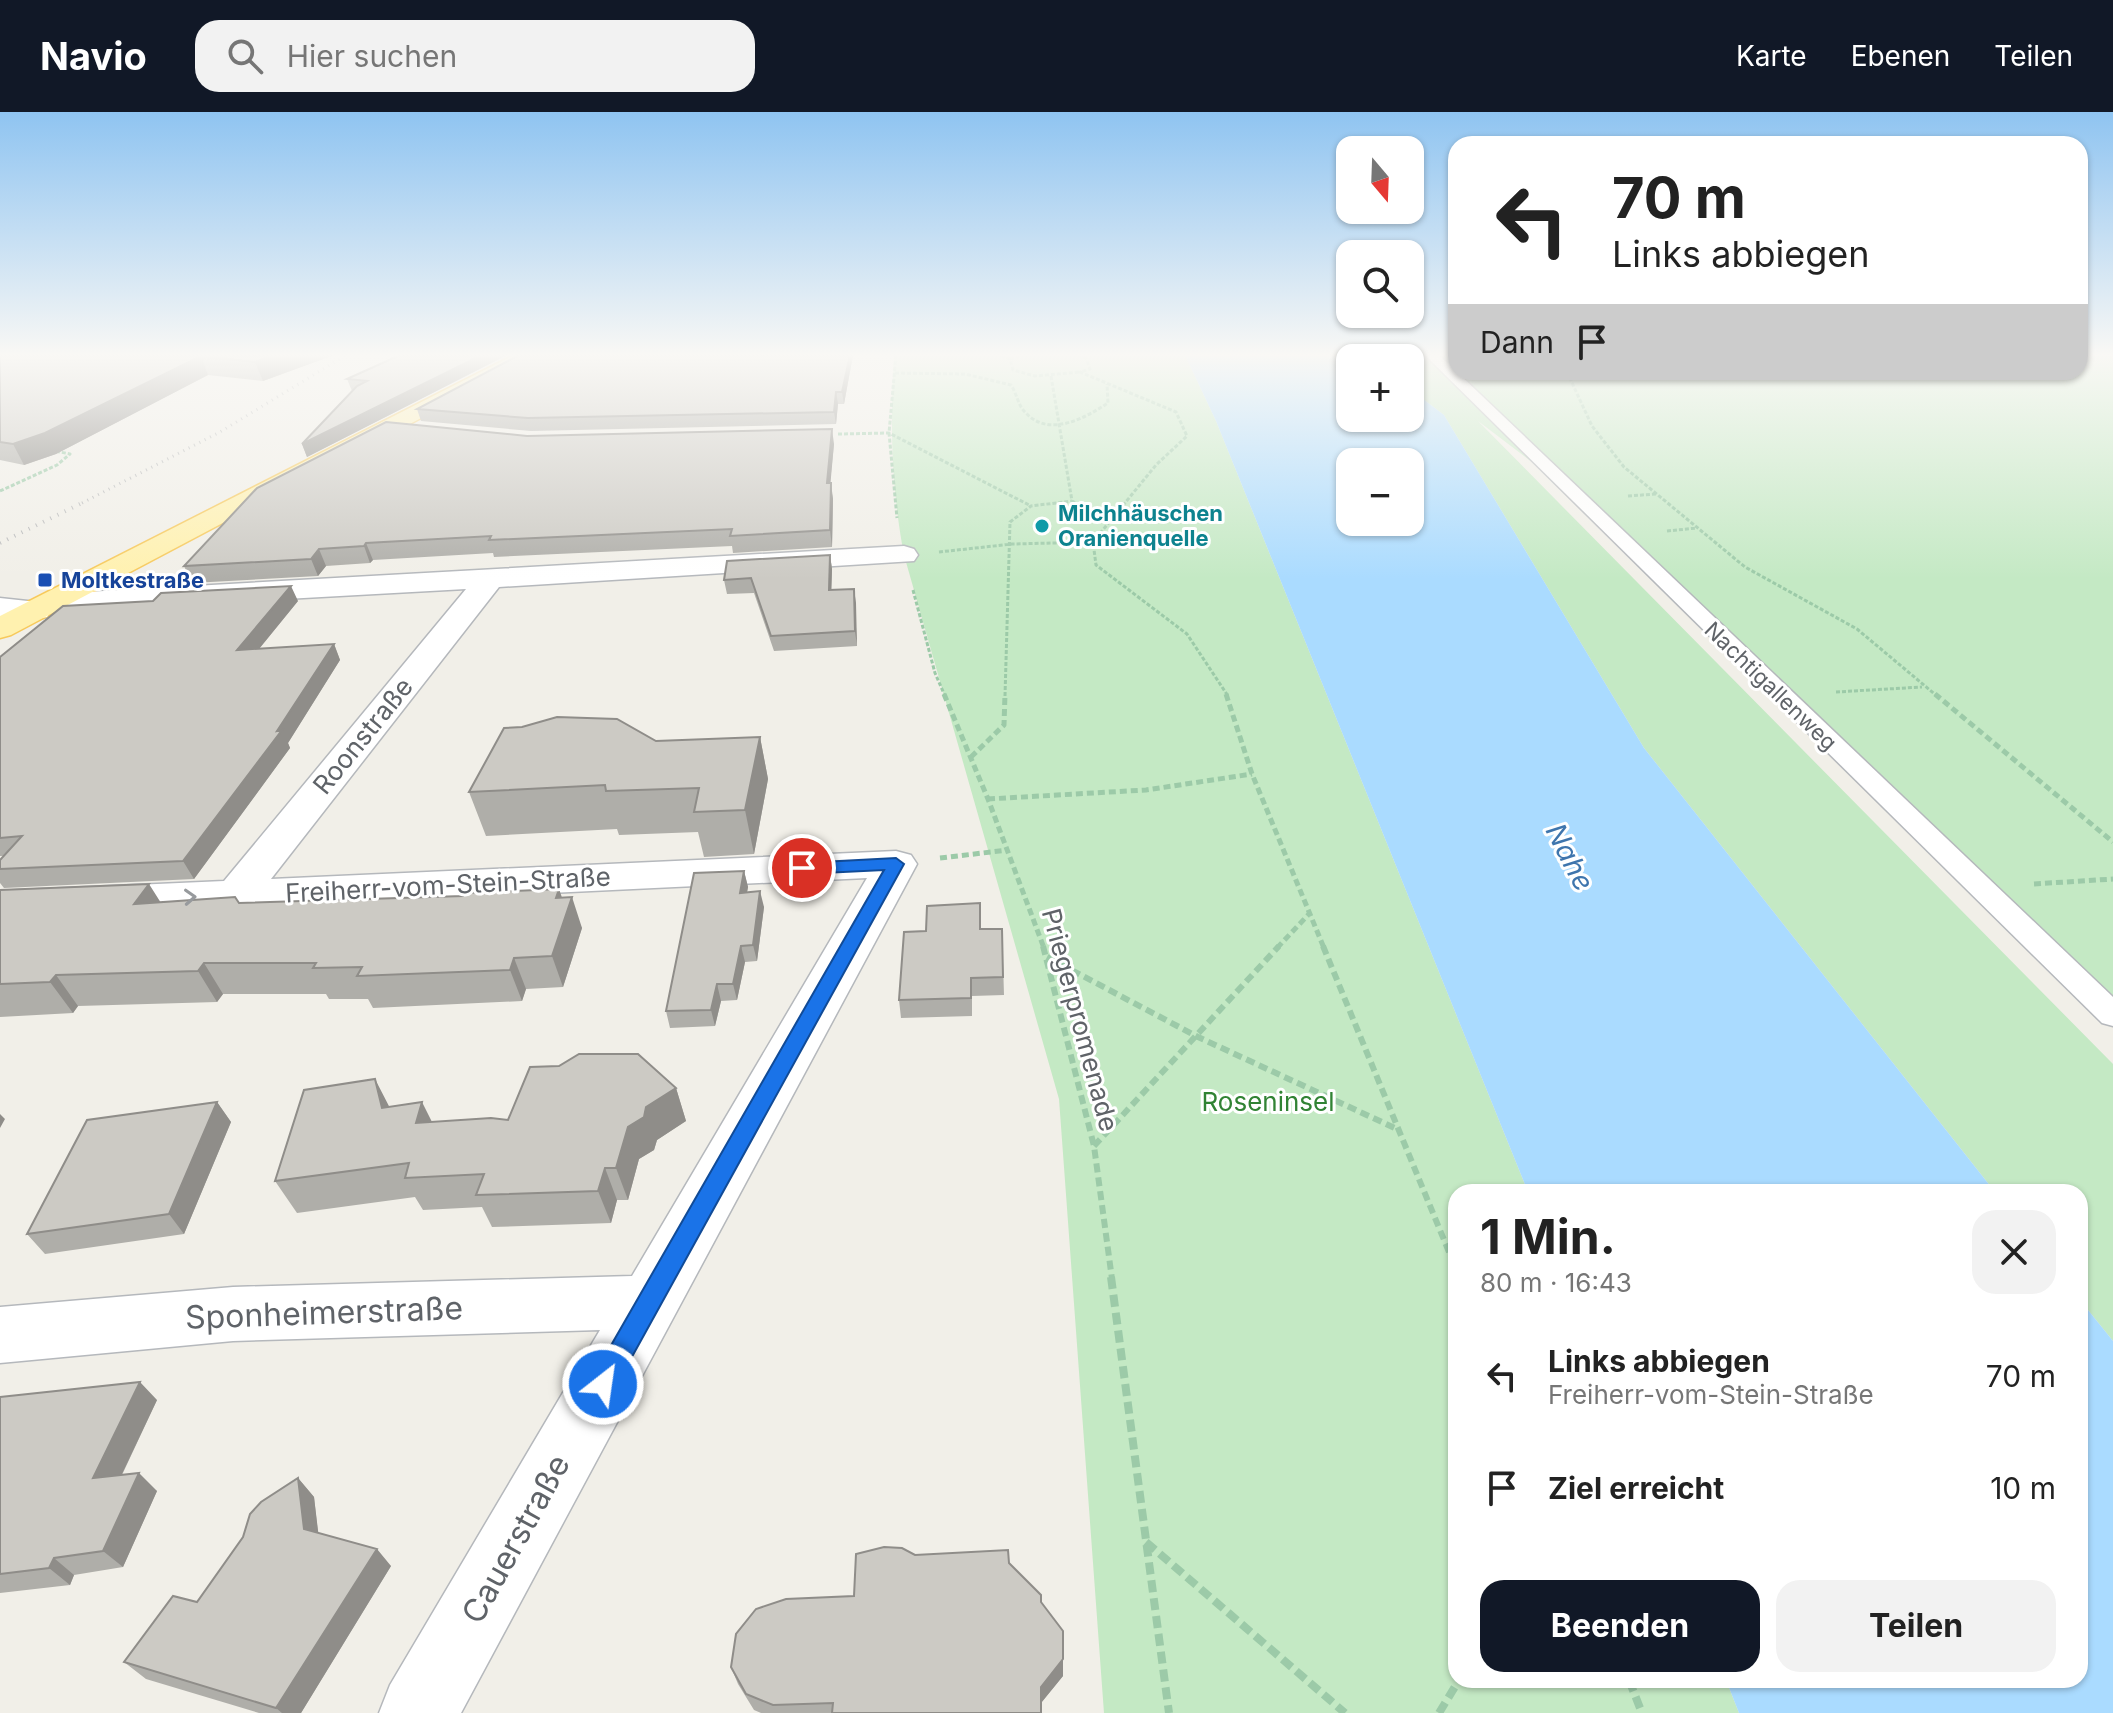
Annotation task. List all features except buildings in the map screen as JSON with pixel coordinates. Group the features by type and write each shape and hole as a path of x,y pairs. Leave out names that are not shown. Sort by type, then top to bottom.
{"main road":[{"path":"0,628 382,430"}],"street":[{"path":"402,430 425,432"},
{"path":"0,607 904,555"},
{"name":"Roonstraße","path":"237,894 490,578"},
{"name":"Freiherr-vom-Stein-Straße","path":"0,905 896,864"},
{"name":"Cauerstraße","path":"418,1713 896,864"},
{"name":"Sponheimerstraße","path":"0,1335 233,1314 649,1302"}],"lane":[{"name":"Nachtigallenweg","path":"1508,430 2113,1015"}],"path":[{"name":"Priegerpromenade","path":"889,430 894,501 904,555 935,673 988,799 1047,957 1094,1146 1169,1713"},
{"path":"1062,430 1072,501"},
{"path":"904,555 1012,544 1093,542 1156,465 1187,436 1184,430"},
{"path":"1595,430 1624,467 1745,567 1857,629 2113,842"},
{"path":"838,434 889,433 1031,506"},
{"path":"0,491 57,465 70,454 42,448"},
{"path":"971,757 1004,725 1012,544 1010,522 1031,506 1072,501 1111,521"},
{"path":"1656,531 1698,528"},
{"path":"1093,542 1096,565 1187,634 1228,696 1252,774 1448,1250"},
{"path":"1831,693 1923,687"},
{"path":"988,799 1146,790 1252,774"},
{"path":"896,864 1008,850"},
{"path":"2038,884 2113,879"},
{"path":"1094,1146 1309,914"},
{"path":"1047,957 1198,1037 1398,1129"},
{"path":"1146,1542 1345,1713"},
{"path":"1439,1713 1454,1688"},
{"path":"1632,1688 1642,1713"}],"green space":[{"name":"Roseninsel","path":"892,430 1220,430 1525,1184 1448,1184 1448,1688 1729,1688 1739,1713 1104,1713 1059,1099 904,555 896,505"},
{"path":"1453,430 1487,430 2113,1064 2113,1341 2088,1310 2088,1184 1989,1184 1644,748"},
{"path":"1489,430 2113,430 2113,1003 1579,498"}],"water":[{"name":"Nahe","path":"1220,430 1453,430 1644,748 1989,1184 1525,1184"},
{"path":"2088,1310 2113,1341 2113,1713 1739,1713 1729,1688 2088,1688"}],"railway":[{"path":"84,502 224,430"},
{"path":"0,543 84,502"}],"place":[{"name":"Milchhäuschen Oranienquelle","path":"1042,526"},
{"name":"Moltkestraße","path":"45,580"}],"route":[{"path":"603,1384 896,864 802,868"}]}
